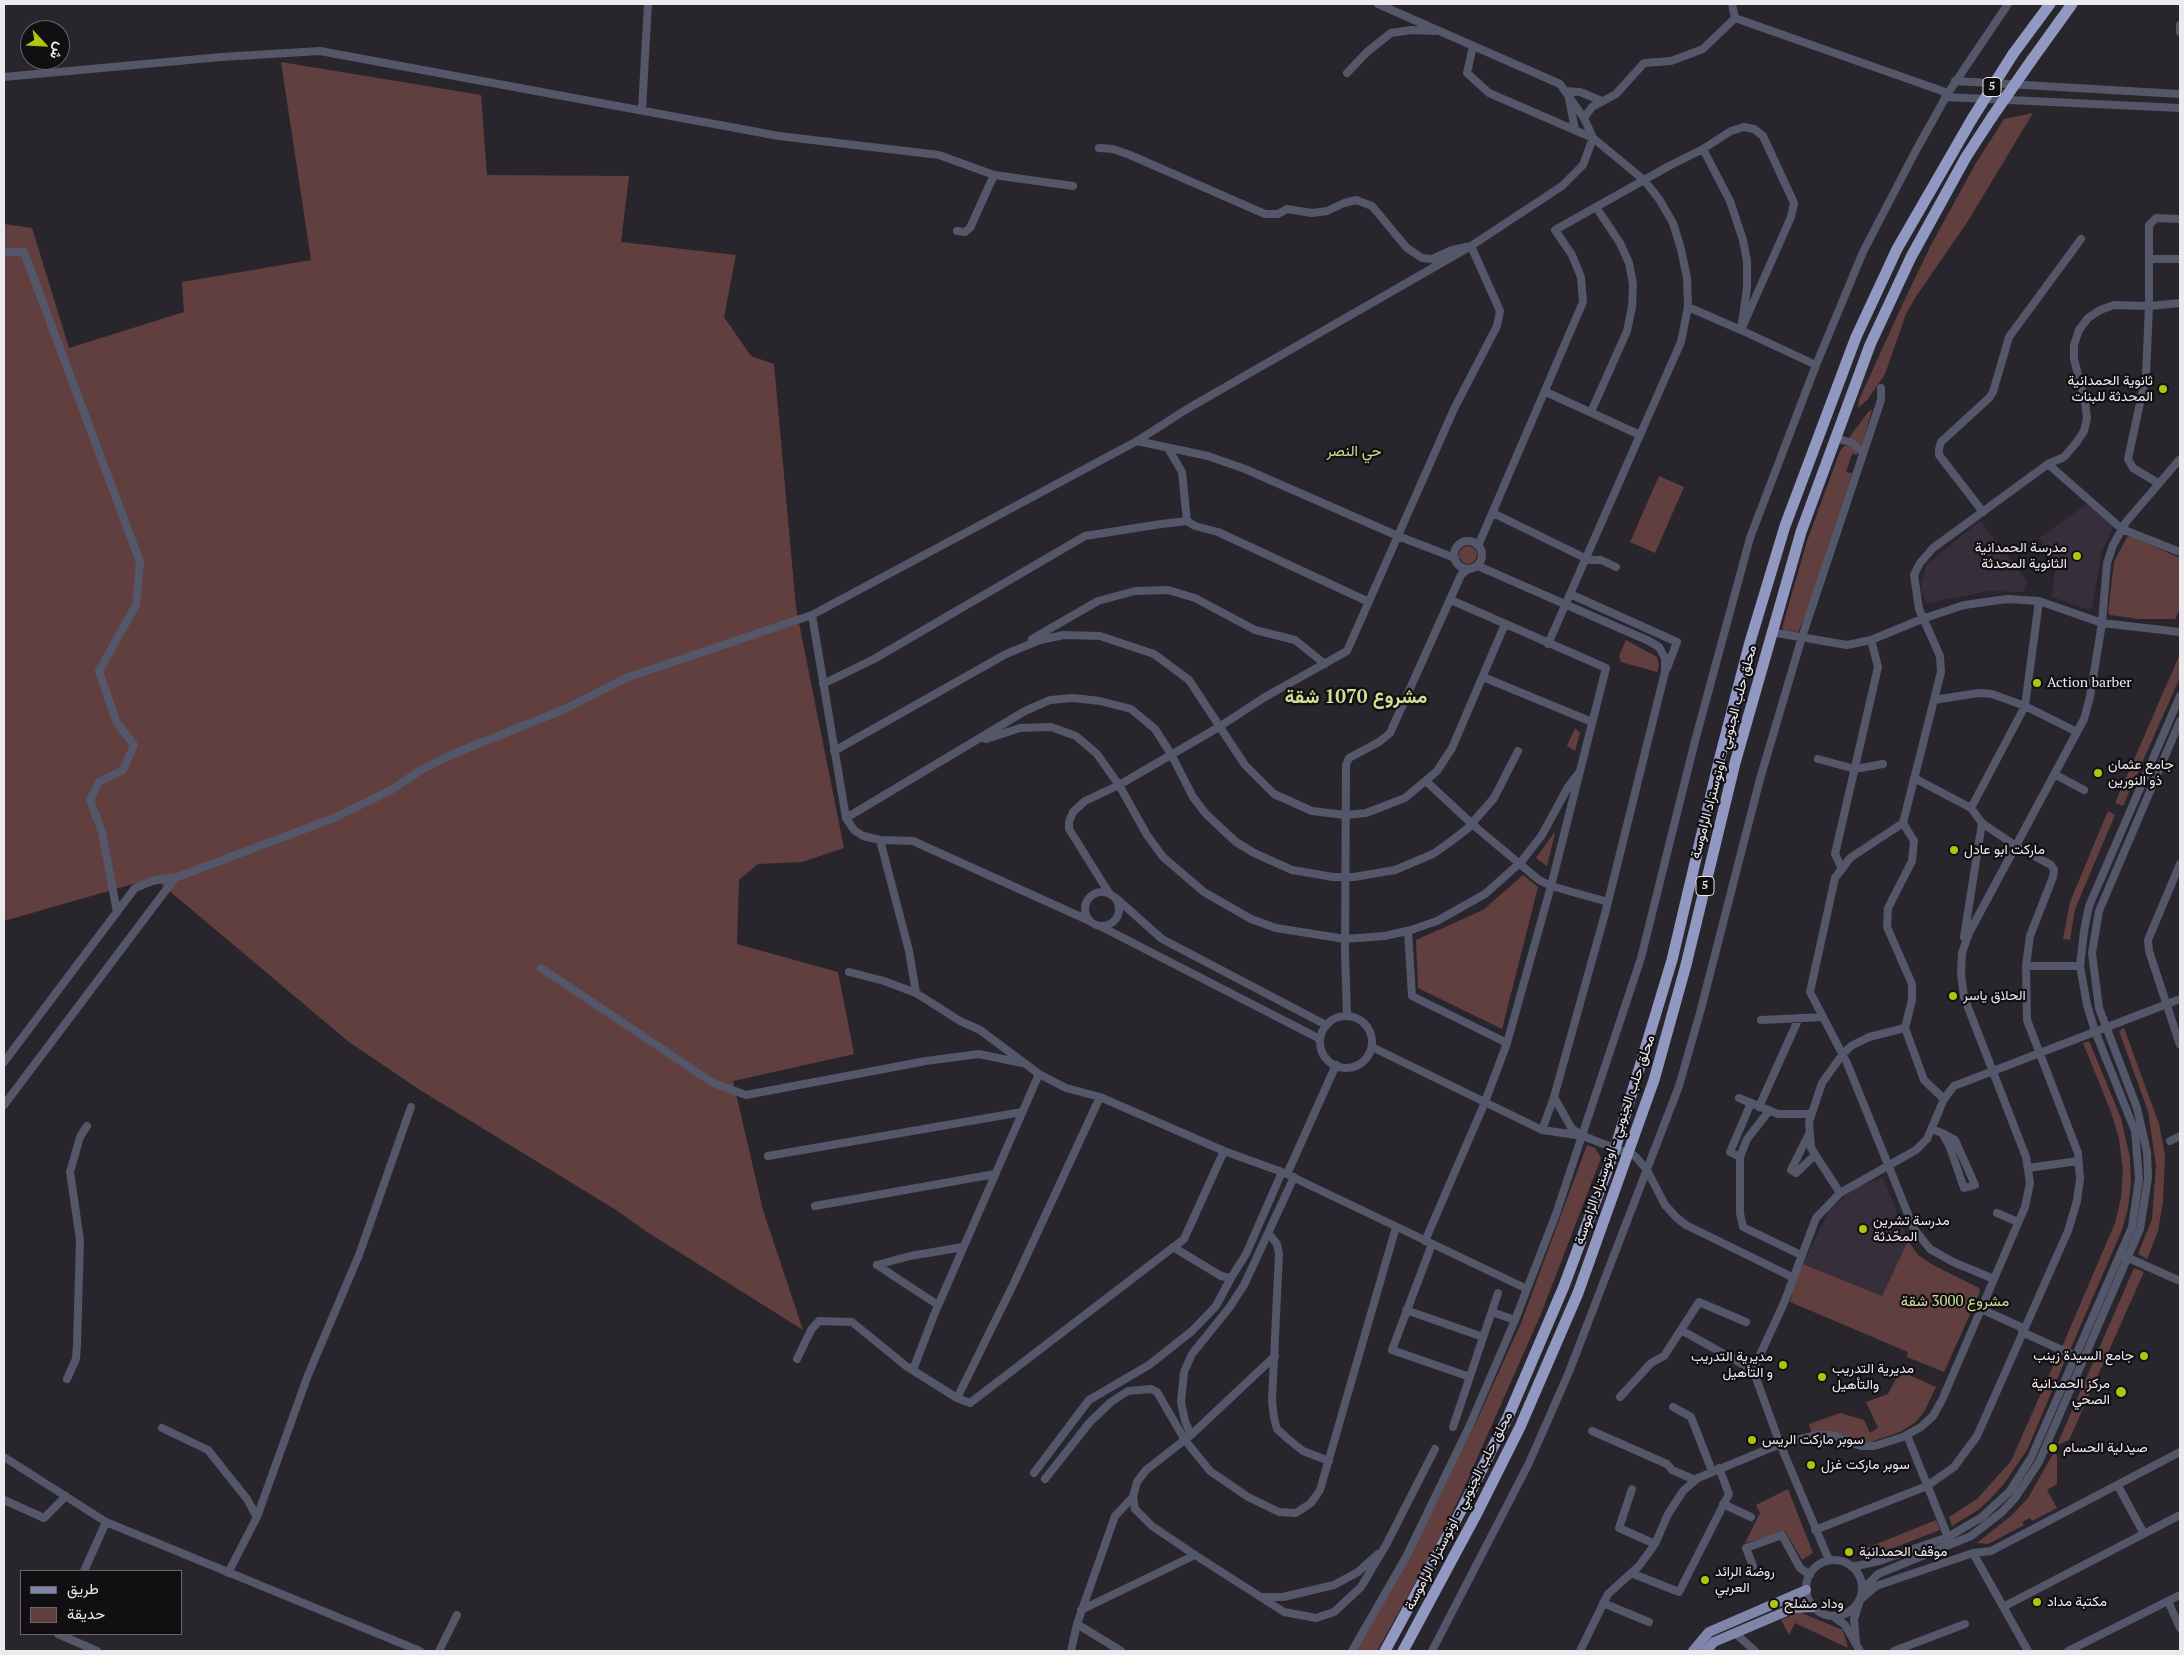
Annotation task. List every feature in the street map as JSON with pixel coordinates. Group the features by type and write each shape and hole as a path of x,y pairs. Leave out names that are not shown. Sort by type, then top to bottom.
{"highway":[{"name":"محلق حلب الجنوبي - اوتوستراد الراموسة","path":"1386,1651 1463,1507 1508,1417 1564,1286 1615,1148 1672,960 1731,715 1785,526 1856,337 1897,249 1972,119 2013,54 2050,4"},
{"name":"محلق حلب الجنوبي - اوتوستراد الراموسة","path":"1403,1651 1476,1515 1520,1427 1578,1293 1629,1153 1654,1080 1684,974 1735,763 1771,632 1801,532 1870,345 1911,257 1966,157 1992,116 2072,4"}],"main road":[{"path":"1692,1651 1709,1632 1806,1590"},
{"path":"1706,1651 1714,1642 1794,1608 1813,1606"}],"street":[{"path":"642,109 648,4"},
{"path":"4,1062 135,888 152,881 175,878 334,818 392,790 421,770 445,758 565,709 628,677 812,615 1137,441 1187,409 1471,246 1562,186 1583,165 1593,138 1584,118 1560,84 1378,4"},
{"path":"1732,4 1735,18"},
{"path":"1352,1651 1406,1557 1469,1427 1515,1320 1583,1136 1641,958 1697,732 1750,538 1816,365 1863,252 1946,95 2008,4"},
{"path":"1735,18 1946,95 2180,108"},
{"path":"1584,118 1592,107 1616,94 1644,63 1671,61 1703,50 1735,18"},
{"path":"2180,25 2180,32"},
{"path":"1347,73 1367,52 1391,34 1411,30 1440,32"},
{"path":"1473,46 1467,73 1489,93 1593,138 1644,180 1659,199 1676,232 1687,278 1688,307 1681,342 1548,644"},
{"path":"4,77 221,57 320,51 642,109 779,136 939,155 994,175 1073,186"},
{"path":"1956,81 2180,94"},
{"path":"1567,93 1580,92 1602,101"},
{"path":"1567,93 1575,130"},
{"path":"1478,546 1546,392 1583,302 1581,277 1572,255 1555,230 1702,150 1731,131 1744,127 1754,129 1763,136 1794,203 1791,217 1741,330"},
{"path":"1099,148 1112,149 1130,155 1265,214 1278,214 1287,209 1312,213 1327,211 1344,202 1356,200 1372,206 1407,248 1422,258 1432,259 1452,250 1471,246"},
{"path":"1702,150 1730,201 1743,240 1747,261 1747,288 1741,330"},
{"path":"957,231 965,232 970,228 994,175"},
{"path":"1592,412 1627,331 1632,307 1633,284 1629,264 1623,250 1596,207"},
{"path":"2158,483 2133,468 2128,459 2144,390 2149,306 2149,225 2156,218 2180,219"},
{"path":"1983,512 1938,455 1941,442 1989,398 1993,392 2010,337 2081,239"},
{"path":"1100,926 1111,923 1119,914 1119,903 1069,829 1069,822 1073,812 1085,801 1119,785 1219,727 1265,697 1347,651 1454,409 1497,326 1500,311 1471,246"},
{"path":"4,252 24,252 140,562 136,605 99,671 116,721 134,745 124,770 99,782 90,800 102,832 117,912"},
{"path":"2149,260 2180,259"},
{"path":"1994,1279 1953,1262 1930,1249 1914,1229 1842,1055 1810,992 1834,878 1850,858 1903,823 1942,663 1922,619 1915,590 1914,575 1920,563 1933,548 2048,464 2064,456 2084,430 2087,418 2085,402 2074,360 2074,344 2079,330 2088,318 2100,310 2114,305 2149,306 2180,303"},
{"path":"1688,307 1816,365"},
{"path":"1432,1651 1529,1463 1569,1372 1679,1086 1699,1017 1760,779 1802,637 1881,400 1881,388"},
{"path":"1546,392 1640,434"},
{"path":"1839,439 1852,443 1863,452"},
{"path":"1137,441 1208,456 1245,469 1398,536 1455,558"},
{"path":"1168,448 1182,472 1187,521"},
{"path":"1962,953 1969,933 2084,719 2090,697 2102,623 2106,563 2113,545 2122,529 2158,483 2180,459"},
{"path":"2048,464 2122,529 2180,552"},
{"path":"1493,513 1586,558 1601,560 1616,567"},
{"path":"822,684 874,659 1085,536 1187,521 1195,526 1218,532 1369,602"},
{"path":"1468,569 1461,567 1455,558 1455,551 1462,543 1471,542 1478,546 1482,556 1478,566"},
{"path":"1347,1016 1345,774 1349,758 1373,746 1390,733 1461,575 1468,569 1478,566 1659,647 1665,658 1665,672"},
{"path":"834,751 1098,601 1135,590 1168,590 1195,598 1255,630 1294,640 1325,664"},
{"path":"1542,1130 1554,1097 1608,902 1665,672 1677,642 1570,594"},
{"path":"1771,632 1846,645 1871,640 1964,604 2007,599 2039,601 2102,623 2180,632"},
{"path":"1450,600 1606,668 1551,886 1507,1043 1428,1242 1392,1350 1470,1377"},
{"path":"1971,808 2025,706 2039,601"},
{"path":"812,615 822,684 846,818 854,830 863,836 880,840 913,841 1090,921 1320,1039"},
{"path":"1006,654 1040,640 1064,635 1100,636 1138,647 1168,663 1189,680 1253,776 1274,794 1312,811 1346,815 1366,813 1393,805 1427,782 1452,748 1505,624"},
{"path":"2169,630 2180,624"},
{"path":"1842,869 1835,854 1878,668 1871,640"},
{"path":"1483,677 1592,722"},
{"path":"1934,700 1978,693 1992,694 2025,706 2077,732"},
{"path":"1852,1567 1879,1561 1948,1537 1982,1517 2010,1491 2031,1458 2132,1227 2140,1179 2139,1154 2128,1109 2095,1031 2087,1005 2080,966 2089,906 2180,696"},
{"path":"846,818 1025,711 1050,700 1073,698 1107,702 1131,709 1155,729 1171,754 1193,797 1206,814 1236,842 1266,860 1292,870 1345,877 1374,874 1414,863 1450,842 1472,824 1494,798 1518,751"},
{"path":"1862,1590 1878,1574 1958,1542 1987,1525 2009,1505 2029,1480 2051,1436 2140,1229 2146,1204 2147,1152 2137,1108 2099,1008 2092,953 2099,911 2180,721"},
{"path":"968,746 1020,728 1051,727 1076,736 1097,754 1119,785 1147,835 1163,857 1204,892 1252,919 1276,928 1345,939 1385,936 1408,931 1437,921 1462,909 1485,894 1521,862 1542,835 1568,787 1578,774"},
{"path":"1818,760 1854,769 1883,764"},
{"path":"2054,774 2084,790"},
{"path":"1815,1530 1927,1486 1954,1467 1977,1436 2068,1231 2077,1201 2078,1153 2038,1054 2027,1020 2026,966 2030,936 2054,870 2051,865 2016,846 1982,823 1971,808 1914,778"},
{"path":"1427,782 1472,824 1521,862 1539,880 1551,886 1608,902"},
{"path":"1903,823 1914,841 1912,861 1891,900 1886,917 1887,927 1912,984 1912,1000 1905,1028 1924,1080 1944,1099"},
{"path":"1580,1651 1608,1594 1639,1566 1655,1544 1668,1514 1683,1491 1695,1480 1780,1444 1817,1435 1833,1435 1860,1446 1874,1446 1921,1427 1933,1416 2025,1207 2030,1183 2028,1168 1964,997 1961,974 1962,953 1982,823"},
{"path":"880,840 909,951 916,993"},
{"path":"2113,853 2122,857"},
{"path":"2180,864 2148,940 2148,950 2180,1045"},
{"path":"4,1105 175,878"},
{"path":"1090,921 1085,912 1089,897 1099,891 1113,895 1162,939 1326,1025"},
{"path":"1408,931 1412,996 1507,1043"},
{"path":"2026,966 2080,966"},
{"path":"541,968 706,1079 727,1090 746,1095 926,1061 979,1054 1024,1063"},
{"path":"849,972 884,981 916,993 960,1021 980,1030 1039,1074 1066,1088 1100,1097 1224,1151 1287,1174 1527,1289"},
{"path":"1753,1370 1784,1303 1792,1277 1816,1218 1840,1193 1889,1167 1916,1150 1927,1139 1944,1099 1954,1086 2180,999"},
{"path":"1347,1016 1364,1023 1371,1036 1372,1047 1366,1059 1357,1065 1343,1068 1325,1058 1320,1039 1326,1025 1337,1017 1347,1016"},
{"path":"1761,1020 1823,1017"},
{"path":"1759,1107 1799,1018"},
{"path":"1840,1193 1810,1148 1811,1114 1822,1083 1842,1055 1869,1037 1905,1028"},
{"path":"1372,1047 1542,1130 1583,1136"},
{"path":"1034,1472 1089,1400 1149,1365 1192,1331 1216,1306 1230,1278 1246,1254 1287,1174 1336,1065"},
{"path":"913,1370 938,1305 1039,1074"},
{"path":"957,1398 1014,1283 1100,1097"},
{"path":"1554,1097 1572,1129 1583,1136 1635,1156 1647,1170 1665,1205 1686,1225 1792,1277"},
{"path":"1739,1098 1778,1114 1811,1114"},
{"path":"1740,1157 1730,1152 1751,1103"},
{"path":"228,1573 257,1517 308,1375 362,1246 411,1107"},
{"path":"1769,1111 1747,1138 1740,1157 1740,1213 1743,1227 1801,1255"},
{"path":"768,1156 1022,1112"},
{"path":"66,1379 76,1359 80,1240 70,1172 80,1137 87,1126"},
{"path":"1932,1129 1955,1140 1975,1185 1964,1188 1949,1145 1942,1134"},
{"path":"1810,1132 1791,1170 1796,1173 1815,1155"},
{"path":"2170,1141 2180,1136"},
{"path":"797,1359 814,1325 819,1321 837,1320 852,1322 868,1333 884,1350 913,1370 957,1398 970,1403 1184,1239 1224,1151"},
{"path":"2028,1168 2078,1161"},
{"path":"815,1206 995,1174"},
{"path":"1191,1435 1185,1421 1182,1402 1184,1372 1192,1354 1229,1308 1244,1285 1269,1234 1287,1174"},
{"path":"1997,1213 2018,1222"},
{"path":"1045,1479 1090,1422 1111,1402 1128,1391 1151,1390 1157,1392 1185,1440 1210,1471 1248,1497 1279,1512 1296,1514 1311,1502 1320,1490 1396,1227"},
{"path":"1269,1234 1277,1244 1279,1254 1272,1400 1277,1429 1303,1451 1329,1461"},
{"path":"938,1305 877,1265 910,1256 963,1247"},
{"path":"1173,1247 1221,1276 1227,1279 1230,1278"},
{"path":"2120,1254 2180,1281"},
{"path":"1453,1426 1498,1293"},
{"path":"1620,1397 1651,1363 1664,1356 1700,1302 1746,1322"},
{"path":"1981,1309 2075,1356"},
{"path":"1406,1310 1483,1337"},
{"path":"1492,1312 1515,1320"},
{"path":"1681,1330 1753,1370 1780,1444 1829,1560"},
{"path":"1275,1356 1191,1435 1164,1453 1146,1470 1137,1482 1133,1497 1135,1509 1152,1526 1284,1612 1316,1618 1334,1612 1361,1588 1386,1545 1435,1449"},
{"path":"2066,1378 2074,1382"},
{"path":"1631,1573 1679,1592 1729,1494 1691,1417 1673,1408"},
{"path":"162,1428 208,1450 247,1499 257,1517"},
{"path":"1592,1432 1667,1464 1672,1470 1695,1480"},
{"path":"2042,1433 2051,1436"},
{"path":"1907,1434 1948,1537"},
{"path":"1833,1616 1849,1612 1876,1586 1973,1553 1991,1551 2180,1452"},
{"path":"4,1457 106,1522 420,1651"},
{"path":"2118,1486 2143,1532"},
{"path":"1632,1489 1619,1528 1655,1544"},
{"path":"4,1500 44,1518 66,1496"},
{"path":"1072,1651 1076,1624 1115,1516 1133,1497"},
{"path":"1723,1504 1751,1518"},
{"path":"2003,1607 2143,1532 2180,1515"},
{"path":"84,1570 106,1522"},
{"path":"1753,1566 1746,1548 1782,1536 1800,1568 1810,1574"},
{"path":"1260,1597 1283,1597 1334,1585 1358,1572 1386,1545"},
{"path":"1973,1553 2028,1651"},
{"path":"1081,1610 1194,1555"},
{"path":"1856,1642 1854,1619 1862,1590 1860,1577 1852,1567 1844,1562 1829,1560 1816,1566 1810,1574 1806,1590 1813,1606 1818,1612 1833,1616 1846,1625 1860,1651"},
{"path":"2068,1651 2180,1595"},
{"path":"2168,1601 2180,1628"},
{"path":"1603,1602 1649,1622"},
{"path":"439,1651 456,1615"},
{"path":"1076,1624 1121,1651"},
{"path":"1894,1651 1965,1624"},
{"path":"1735,1633 1755,1651"},
{"path":"60,1635 97,1651"},
{"path":"2086,1642 2091,1651"}],"shaded area":[{"name":"مدرسة الحمدانية الثانوية المحدثة","path":"2088,503 2114,525 2102,551 2092,608 2087,609 2052,597 2056,562 2039,538"},
{"path":"1980,521 2027,581 2024,592 1989,591 1927,603 1921,593 1921,583 1927,564"},
{"path":"1883,1177 1908,1241 1882,1296 1803,1264 1828,1212 1854,1188"}],"green space":[{"path":"281,62 481,95 487,175 629,176 621,242 736,255 724,317 751,356 774,364 796,608 844,848 802,862 758,864 739,880 737,944 838,972 854,1054 733,1081 763,1210 803,1330 647,1232 616,1210 420,1090 349,1042 154,878 4,921 4,224 32,228 69,348 184,312 182,282 311,260"},
{"path":"2033,113 1968,221 1915,298 1906,314 1885,374 1868,399 1858,408 1859,400 1904,301 1931,245 1976,163 2004,119"},
{"path":"1872,410 1862,445 1848,439 1869,411"},
{"path":"1844,446 1857,450 1857,455 1852,454 1846,472 1852,473 1807,612 1798,632 1784,630 1782,628 1807,541 1840,451"},
{"path":"1659,476 1684,487 1655,553 1630,542"},
{"path":"2131,536 2180,558 2180,609 2175,619 2138,619 2110,615 2108,613 2114,562 2127,537"},
{"path":"1468,546 1474,549 1477,555 1474,561 1468,564 1462,561 1459,555 1462,549"},
{"path":"1626,640 1657,657 1659,666 1657,672 1621,662 1619,656"},
{"path":"2180,654 2180,677 2123,806 2115,803"},
{"path":"1575,728 1580,733 1575,751 1567,746"},
{"path":"2108,811 2115,815 2075,909 2070,940 2063,939 2070,902"},
{"path":"1555,833 1547,866 1536,858"},
{"path":"1523,875 1538,887 1502,1029 1418,988 1416,940 1483,910"},
{"path":"2124,1028 2159,1124 2165,1155 2163,1201 2158,1231 2147,1259 2138,1254 2152,1219 2156,1166 2148,1111 2119,1031"},
{"path":"2089,1041 2121,1118 2130,1158 2131,1183 2128,1208 2122,1230 2070,1350 2062,1347 2115,1223 2121,1198 2123,1170 2119,1139 2111,1112 2083,1043"},
{"path":"1587,1145 1595,1148 1601,1158 1541,1314 1463,1490 1438,1542 1377,1651 1356,1651 1418,1540 1477,1420 1521,1323"},
{"path":"1908,1241 1918,1255 1933,1265 1979,1288 1980,1292 1944,1372 1907,1357 1908,1352 1790,1302 1803,1264 1882,1296"},
{"path":"2134,1268 2144,1272 2069,1440 2057,1445"},
{"path":"2058,1355 2066,1358 2027,1450 2003,1485 1990,1499 1978,1510 1952,1526 1949,1517 1977,1499 2011,1461"},
{"path":"1900,1371 1936,1387 1925,1410 1916,1422 1900,1432 1865,1444 1834,1431 1811,1432 1809,1424 1840,1413 1864,1420 1870,1433 1878,1428 1866,1402 1888,1394"},
{"path":"2054,1452 2057,1456 2057,1484 2047,1490 2057,1508 2032,1521 2030,1518 2022,1522 2024,1525 1988,1544 1977,1543 2012,1515 2028,1498"},
{"path":"1788,1489 1813,1553 1802,1560 1785,1531 1745,1543 1760,1513 1756,1505"},
{"path":"1936,1520 1940,1530 1870,1557 1859,1551"},
{"path":"1799,1612 1843,1630 1848,1648 1795,1623 1789,1635 1781,1620"}],"place":[{"name":"ثانوية الحمدانية المحدثة للبنات","path":"2163,389"},
{"name":"مدرسة الحمدانية الثانوية المحدثة","path":"2077,556"},
{"name":"Action barber","path":"2037,683"},
{"name":"جامع عثمان ذو النورين","path":"2098,773"},
{"name":"ماركت ابو عادل","path":"1954,850"},
{"name":"الحلاق ياسر","path":"1953,996"},
{"name":"مدرسة تشرين المحّدثة","path":"1863,1229"},
{"name":"جامع السيدة زينب","path":"2144,1356"},
{"name":"مديرية التدريب و التأهيل","path":"1783,1365"},
{"name":"مديرية التدريب والتأهيل","path":"1822,1377"},
{"name":"مركز الحمدانية الصحي","path":"2121,1392"},
{"name":"سوبر ماركت الريس","path":"1752,1440"},
{"name":"صيدلية الحسام","path":"2053,1448"},
{"name":"سوبر ماركت غزل","path":"1811,1465"},
{"name":"موقف الحمدانية","path":"1849,1552"},
{"name":"روضة الرائد العربي","path":"1705,1580"},
{"name":"مكتبة مداد","path":"2037,1602"},
{"name":"وداد مشلح","path":"1774,1604"}],"district":[{"name":"حي النصر","path":"1354,452"},
{"name":"مشروع 1070 شقة","path":"1356,698"},
{"name":"مشروع 3000 شقة","path":"1955,1302"}]}
